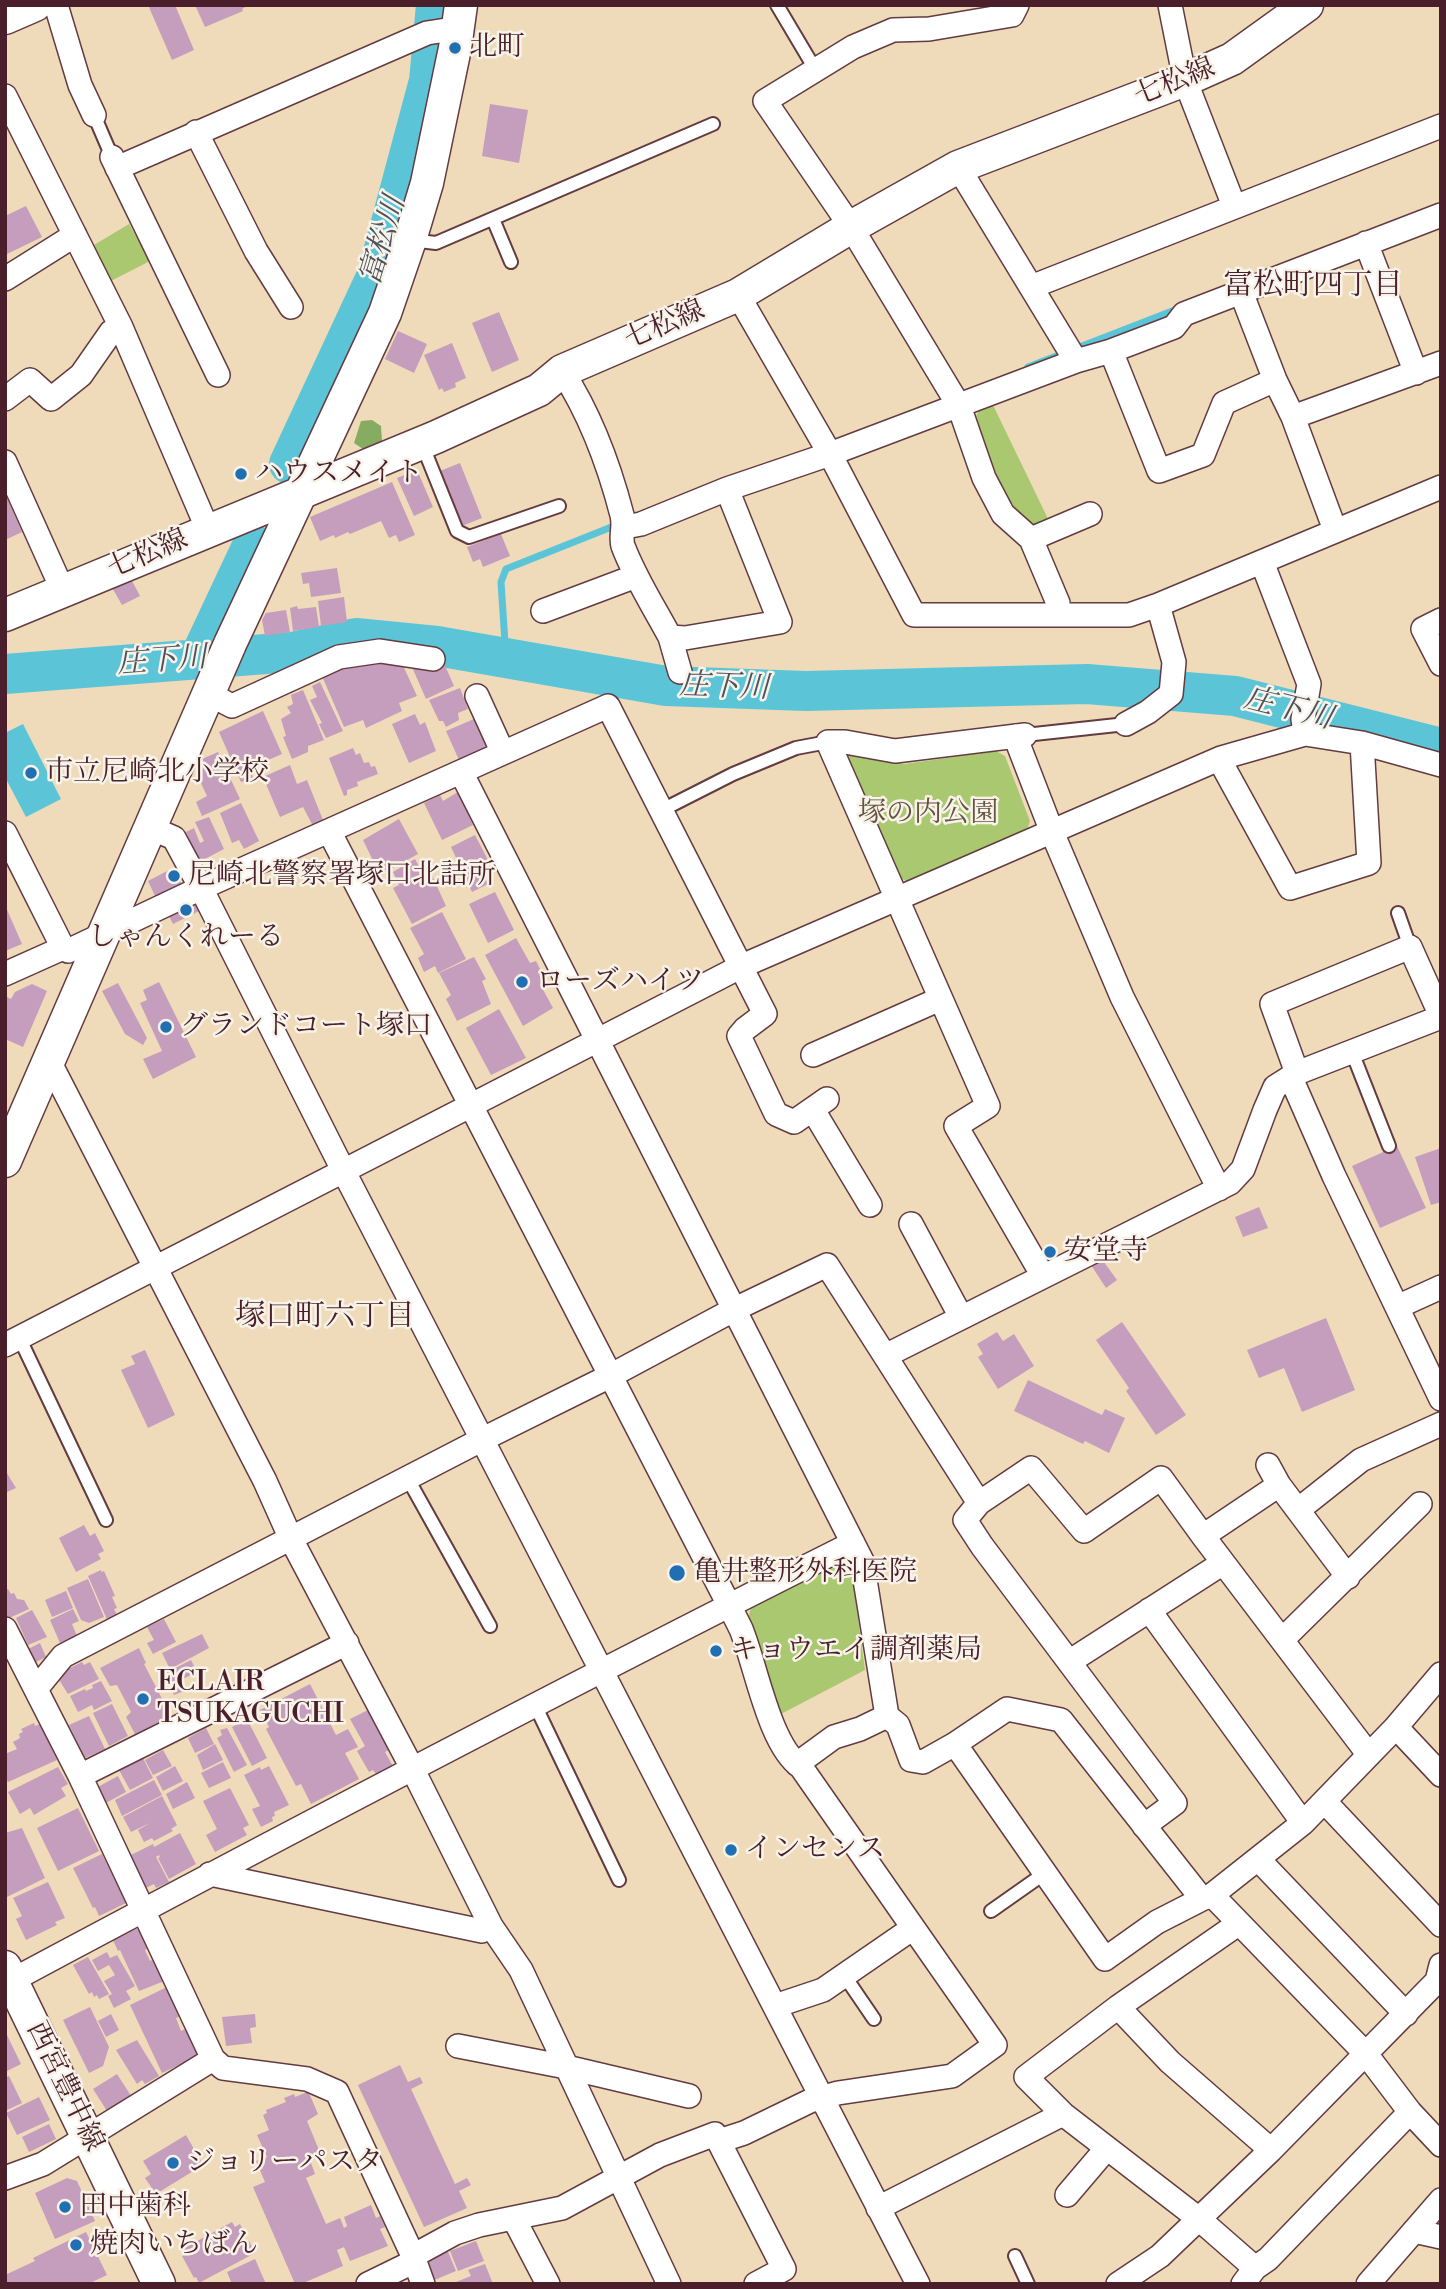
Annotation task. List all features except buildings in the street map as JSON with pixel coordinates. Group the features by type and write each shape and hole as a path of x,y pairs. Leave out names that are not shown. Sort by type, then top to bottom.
{"street":[{"path":"5,18 35,5"},
{"path":"56,5 80,85 94,116"},
{"path":"1017,5 1012,15 929,29 892,30 853,47 765,100 851,227 959,406 984,478 1003,514 1031,539 1058,603 1054,615"},
{"path":"1170,5 1185,80 1234,206"},
{"name":"七松線","path":"5,615 421,443 539,390 562,371 738,295 958,167 1185,80 1232,59 1307,5"},
{"path":"218,374 115,162 196,132 447,24"},
{"path":"5,1161 49,1060 80,944 151,828 230,644 385,313 427,183 447,24"},
{"path":"8,110 121,327 208,530"},
{"path":"1031,287 1441,125"},
{"path":"196,132 256,251 292,307"},
{"path":"958,167 1076,361"},
{"path":"624,523 640,524 727,489 830,454 1076,361 1111,351 1174,327 1184,314 1441,215"},
{"path":"5,279 75,235"},
{"path":"1366,243 1416,373"},
{"path":"1241,292 1275,380 1293,417 1335,530"},
{"path":"738,295 830,454 914,615 1129,615 1441,487"},
{"path":"5,398 30,380 51,399 81,375 111,332 121,327"},
{"path":"1111,351 1159,471 1203,455 1224,403 1275,380"},
{"path":"1293,417 1441,363"},
{"path":"562,371 576,393 605,460 624,523 622,542 636,576 670,637 680,672"},
{"path":"5,462 63,591"},
{"path":"670,637 685,638 780,622 727,489"},
{"path":"1031,539 1090,514"},
{"path":"1262,562 1309,684 1304,727"},
{"path":"543,611 636,576"},
{"path":"1126,724 1148,712 1171,694 1174,662 1158,605"},
{"path":"1441,620 1423,629 1441,664"},
{"path":"211,689 232,706 339,657 380,651 433,659"},
{"path":"477,696 503,753"},
{"path":"5,974 80,944 608,706 765,1014 739,1036 776,1114 794,1122 820,1104 870,1205"},
{"path":"12,1341 742,966 1219,759 1304,727 1441,765"},
{"path":"1043,1276 956,1126 988,1106 828,742 845,741 895,751 1020,735 1052,832 1122,997 1219,1189"},
{"path":"1219,759 1290,888 1369,863 1362,743"},
{"path":"461,772 862,1561 887,1716 898,1725 911,1759 923,1762 1007,1709 1061,1720 1144,1826 1207,1897 1238,1924 1366,2054 1410,2112 1441,2145"},
{"path":"151,828 174,838 201,888 342,1170 918,2284"},
{"path":"329,831 741,1629 775,1731 791,1760 797,1764 995,2045 952,2076 838,2093 810,2101 744,2133 719,2141"},
{"path":"5,833 80,944"},
{"path":"885,1356 1219,1189 1238,1177 1275,1087 1294,1075 1441,1016 1410,947 1272,1004 1294,1075 1334,1176 1439,1391"},
{"path":"813,1055 940,999"},
{"path":"49,1060 265,1481 291,1539 412,1768 491,1926 521,1970 669,2284"},
{"path":"911,1224 961,1317"},
{"path":"36,1689 63,1656 481,1440 610,1377 735,1309 827,1265 979,1503"},
{"path":"1397,1307 1441,1287"},
{"path":"1298,1510 1361,1460 1441,1424"},
{"path":"1144,1826 1175,1803 965,1520 979,1503 1031,1468 1084,1531 1161,1478 1369,1755"},
{"path":"1203,1536 1274,1475 1348,1577"},
{"path":"1283,1639 1420,1504"},
{"path":"7,1977 142,1910 600,1670 853,1543"},
{"path":"1069,1662 1223,1563"},
{"path":"1149,1610 1303,1824"},
{"path":"5,1629 79,1776 213,2059 223,2068 307,2079 337,2092 423,2284"},
{"path":"79,1776 347,1643"},
{"path":"955,1744 1105,1959 1157,1923 1207,1897 1303,1824 1396,1727 1441,1674"},
{"path":"797,1764 834,1737 860,1729 887,1716"},
{"path":"1396,1727 1441,1775"},
{"path":"1325,1802 1441,1925"},
{"path":"1258,1859 1406,2014"},
{"path":"210,1874 482,1931 491,1926"},
{"path":"1238,1924 1118,2007 1026,2077 1063,2114 1199,2219 1249,2276 1410,2112"},
{"path":"775,2006 823,1990 913,1928"},
{"path":"1118,2284 1160,2256 1271,2150 1437,1981 1441,1965"},
{"name":"西宮豊中線","path":"7,1977 159,2284"},
{"path":"1118,2007 1170,2062 1271,2150"},
{"path":"458,2046 566,2067 689,2096"},
{"path":"5,2178 43,2164 213,2059"},
{"path":"878,2208 1063,2114"},
{"path":"368,2284 455,2233 479,2225 562,2208 660,2155 715,2134 784,2269 756,2284"},
{"path":"1067,2195 1107,2148"},
{"path":"1368,2284 1441,2200"},
{"path":"514,2219 548,2284"},
{"path":"1414,2231 1441,2237"}],"lane":[{"path":"777,5 815,69"},
{"path":"94,116 115,162"},
{"path":"410,240 436,243 713,124"},
{"path":"493,219 511,262"},
{"path":"421,443 457,531 469,537 559,506"},
{"path":"1020,735 1126,724"},
{"path":"662,810 733,774 783,753 828,742"},
{"path":"1398,913 1410,947"},
{"path":"1352,1052 1390,1146"},
{"path":"12,1341 107,1520"},
{"path":"408,1479 490,1626"},
{"path":"535,1705 619,1880"},
{"path":"991,1912 1045,1873"},
{"path":"844,1975 874,2019"},
{"path":"1015,2256 1028,2284"}],"green space":[{"path":"129,224 150,261 111,281 94,245"},
{"path":"992,403 1051,525 1029,529 1010,509 990,472 976,416 980,409"},
{"path":"372,420 381,426 382,441 363,449 354,443 361,421"},
{"name":"塚の内公園","path":"996,751 1005,756 1030,821 1027,830 908,882 896,876 843,752 904,764"},
{"path":"839,1562 851,1566 865,1670 781,1714 748,1617 752,1605"}],"water":[{"path":"23,724 61,799 26,817 5,777 5,733"}],"waterway":[{"name":"富松川","path":"289,464 377,275 429,81 436,5"},
{"path":"1028,367 1180,308"},
{"path":"506,658 501,582 506,569 619,524"},
{"name":"富松川","path":"199,659 253,544"},
{"name":"庄下川","path":"5,674 292,652 356,638 437,646 666,686 806,691 1087,684 1235,696 1441,748"}],"place":[{"name":"北町","path":"455,48"},
{"name":"ハウスメイト","path":"241,474"},
{"name":"市立尼崎北小学校","path":"31,773"},
{"name":"尼崎北警察署塚口北詰所","path":"174,876"},
{"name":"しゃんくれーる","path":"186,910"},
{"name":"ローズハイツ","path":"522,982"},
{"name":"グランドコート塚口","path":"166,1027"},
{"name":"安堂寺","path":"1050,1252"},
{"name":"亀井整形外科医院","path":"677,1573"},
{"name":"キョウエイ調剤薬局","path":"716,1651"},
{"name":"ECLAIR TSUKAGUCHI","path":"143,1699"},
{"name":"インセンス","path":"731,1850"},
{"name":"ジョリーパスタ","path":"173,2163"},
{"name":"田中歯科","path":"65,2207"},
{"name":"焼肉いちばん","path":"76,2245"}],"district":[{"name":"富松町四丁目","path":"1313,287"},
{"name":"塚口町六丁目","path":"325,1318"}]}
